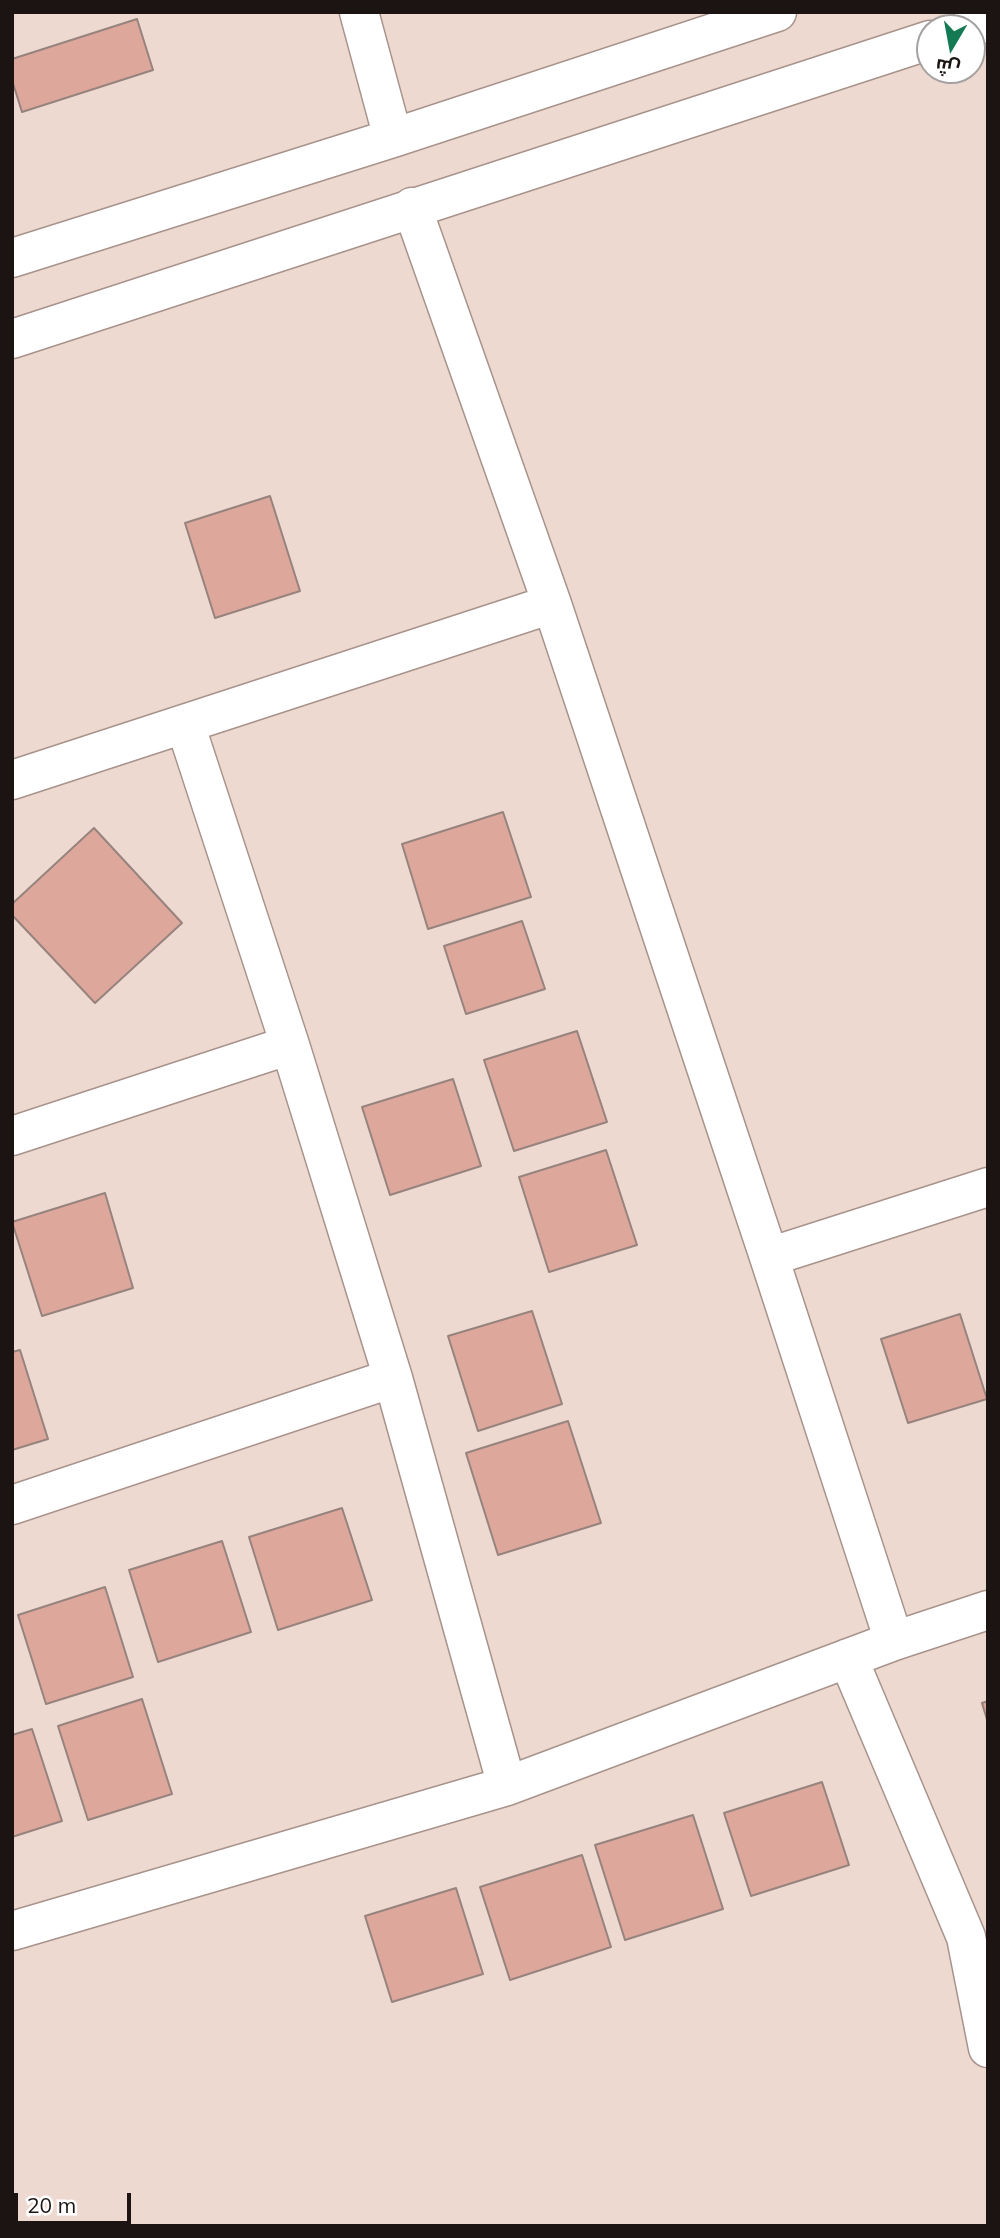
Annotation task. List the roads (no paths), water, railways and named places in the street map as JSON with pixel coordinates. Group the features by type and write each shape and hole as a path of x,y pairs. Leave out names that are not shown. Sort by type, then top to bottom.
{"street":[{"path":"359,12 393,138"},
{"path":"15,249 393,138 777,12"},
{"path":"12,339 916,45"},
{"path":"412,207 552,604 894,1641"},
{"path":"12,780 552,604"},
{"path":"185,724 290,1045 393,1378 507,1786"},
{"path":"12,1136 290,1045"},
{"path":"769,1257 988,1187"},
{"path":"12,1505 393,1378"},
{"path":"12,1931 507,1786 894,1641 988,1610"},
{"path":"848,1658 966,1937 988,2048"}]}
